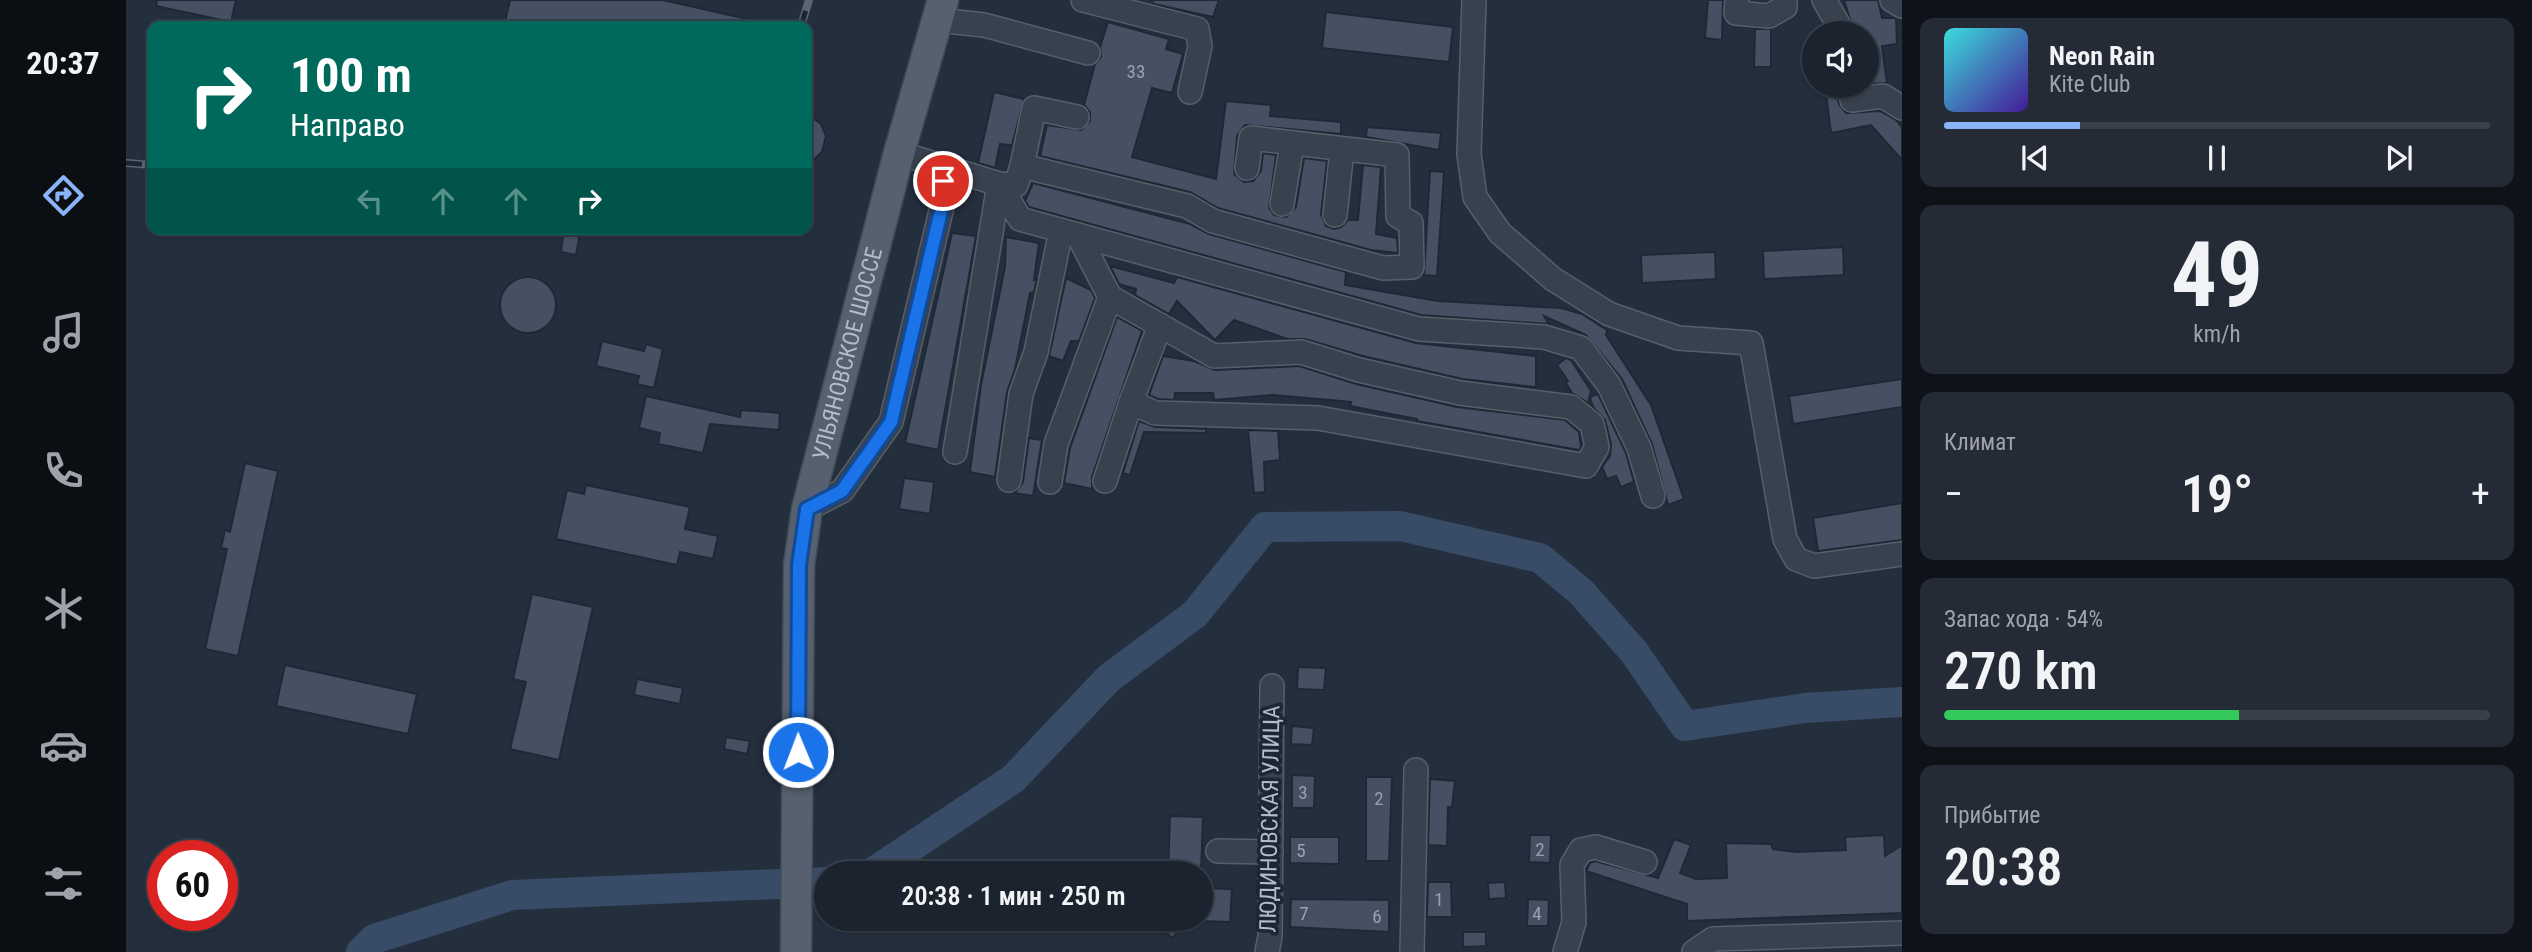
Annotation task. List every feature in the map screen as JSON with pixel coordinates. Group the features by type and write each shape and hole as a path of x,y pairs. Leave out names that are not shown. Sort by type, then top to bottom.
{"main road":[{"name":"УЛЬЯНОВСКОЕ ШОССЕ","path":"796,949 799,565 807,509 899,153 940,10"}],"street":[{"path":"1083,0 1197,29 1200,46 1190,92"},
{"path":"1474,0 1469,154 1475,197 1500,233 1553,279 1609,314 1678,338 1751,343 1785,539 1796,559 1814,566 1902,554"},
{"path":"1737,0 1736,13 1769,16 1784,7 1785,0"},
{"path":"1824,0 1837,21"},
{"path":"1892,0 1902,6"},
{"path":"940,10 984,25 1088,53"},
{"path":"1879,97 1884,96 1902,108"},
{"path":"1852,98 1868,98"},
{"path":"899,153 999,184 1016,185 1023,166 1034,107 1077,117"},
{"path":"1023,166 1187,206 1213,221 1383,268 1412,267 1411,223 1398,216 1397,155 1251,138 1247,168"},
{"path":"1282,204 1292,144"},
{"path":"1335,215 1342,150"},
{"path":"807,509 842,491 891,422 944,198 942,165"},
{"path":"999,184 1020,219 1419,329 1544,337 1581,348 1609,385 1639,449 1653,496"},
{"path":"955,452 999,184"},
{"path":"1070,233 1110,297 1214,356 1301,352 1359,370 1460,393 1571,407 1591,424 1597,447 1587,466 1318,418 1155,413 1131,402"},
{"path":"1009,480 1021,394 1036,352 1070,233"},
{"path":"1050,482 1056,444 1110,297"},
{"path":"1105,481 1160,325"},
{"name":"ЛЮДИНОВСКАЯ УЛИЦА","path":"1267,952 1271,852 1272,686"},
{"path":"1412,952 1416,770"},
{"path":"1565,952 1574,922 1572,865 1581,850 1596,847 1645,862"},
{"path":"1218,851 1271,852"},
{"path":"1694,952 1713,939 1902,933"}],"building":[{"path":"157,0 236,0 231,21 156,6"},
{"path":"510,0 663,0 756,21 505,21"},
{"path":"1151,0 1219,0 1213,17 1154,4"},
{"path":"1708,0 1723,0 1722,40 1705,38"},
{"path":"1844,0 1878,0 1882,18 1896,18 1897,44 1882,46 1887,83 1879,83 1879,21 1850,21"},
{"path":"1326,12 1453,27 1449,62 1322,48"},
{"path":"1108,22 1169,39 1166,49 1183,54 1172,93 1152,88 1132,157 1216,179 1226,101 1271,105 1270,116 1341,122 1341,134 1245,125 1237,136 1234,174 1244,182 1253,181 1261,171 1263,153 1276,155 1269,208 1274,215 1286,217 1296,207 1304,158 1327,161 1321,214 1326,226 1334,229 1341,227 1348,220 1358,220 1363,165 1381,167 1376,234 1397,238 1398,253 1371,250 1218,208 1190,192 1040,156 1047,125 1081,130 1090,121 1090,112 1084,105 1095,64 1101,57 1100,47"},
{"path":"1755,29 1771,29 1771,67 1754,67"},
{"path":"994,92 1024,99 1012,145 1000,144 995,168 978,163"},
{"path":"1827,98 1838,98 1846,113 1880,111 1896,120 1902,127 1902,160 1871,125 1831,133"},
{"path":"812,118 821,124 826,136 822,152 812,161"},
{"path":"1367,127 1441,133 1439,150 1366,137"},
{"path":"1430,171 1444,172 1437,276 1424,275"},
{"path":"1033,183 1190,224 1209,234 1346,272 1345,285 1438,301 1561,308 1582,314 1607,330 1606,335 1651,405 1684,499 1668,505 1652,444 1622,379 1586,335 1544,316 1549,324 1421,315 1029,207 1025,201"},
{"path":"952,233 976,236 938,450 905,443"},
{"path":"563,235 580,235 576,255 561,252"},
{"path":"1006,237 1039,243 1034,280 1037,279 1034,292 1030,293 1015,369 1007,392 995,477 970,472 981,385 1005,267"},
{"path":"1843,247 1844,275 1764,279 1763,251"},
{"path":"1715,252 1716,279 1642,283 1641,255"},
{"path":"1110,266 1174,283 1177,277 1416,343 1536,356 1536,387 1462,379 1363,356 1305,339 1287,339 1234,320 1215,340 1177,301 1169,314 1135,295 1136,289 1119,284"},
{"path":"528,277 539,279 548,285 554,294 554,316 548,325 539,331 528,333 517,331 508,325 502,316 500,305 502,294 508,285 517,279"},
{"path":"1066,278 1091,290 1095,298 1079,341 1071,341 1063,361 1049,356"},
{"path":"1117,317 1142,331 1092,477 1092,489 1064,483 1070,448"},
{"path":"602,341 644,351 646,344 663,349 654,388 637,384 639,376 596,366"},
{"path":"1163,356 1194,361 1215,370 1299,366 1356,384 1457,407 1565,420 1579,432 1581,447 1579,450 1417,421 1350,406 1351,402 1273,395 1214,400 1213,393 1175,393 1174,400 1158,399 1149,395"},
{"path":"1566,358 1571,360 1591,391 1588,403 1572,393 1566,383 1568,381 1557,365"},
{"path":"1902,379 1902,407 1793,424 1789,396"},
{"path":"1598,394 1626,453 1634,482 1621,487 1616,476 1607,479 1602,467 1610,456 1611,444 1605,420 1593,407 1590,397"},
{"path":"646,396 740,417 741,410 780,413 779,430 710,424 703,453 658,444 660,433 639,428"},
{"path":"1139,421 1155,427 1206,429 1206,433 1144,432 1130,475 1123,473"},
{"path":"1248,430 1278,431 1280,460 1264,462 1265,492 1254,493"},
{"path":"1029,438 1042,440 1033,496 1015,493 1023,482"},
{"path":"245,463 278,471 238,656 205,649 227,549 221,548 225,530 230,532"},
{"path":"904,478 934,482 930,514 899,509"},
{"path":"586,485 690,507 685,529 718,536 713,559 680,552 677,565 556,539 567,490 584,494"},
{"path":"1902,503 1902,540 1818,551 1813,518"},
{"path":"532,594 593,607 559,760 510,749 526,682 513,679"},
{"path":"285,665 417,694 408,734 276,706"},
{"path":"1298,667 1326,668 1324,690 1297,689"},
{"path":"637,679 683,688 680,704 634,695"},
{"path":"1292,726 1314,728 1312,745 1291,744"},
{"path":"726,737 750,741 747,754 724,749"},
{"path":"1292,775 1315,776 1314,808 1292,808"},
{"path":"1366,777 1392,777 1389,861 1366,861"},
{"path":"1430,779 1455,781 1452,807 1448,807 1447,846 1428,845"},
{"path":"1170,816 1203,817 1201,861 1168,861"},
{"path":"1530,835 1551,835 1550,863 1529,862"},
{"path":"1884,835 1885,856 1902,845 1902,913 1687,921 1687,904 1586,871 1590,863 1595,861 1658,878 1674,839 1691,845 1680,873 1696,879 1727,878 1726,843 1771,844 1773,849 1797,852 1846,850 1845,837"},
{"path":"1290,837 1339,837 1339,864 1290,863"},
{"path":"1428,882 1451,882 1452,917 1427,917"},
{"path":"1505,882 1506,898 1489,899 1488,883"},
{"path":"1213,888 1232,889 1230,922 1213,921"},
{"path":"1291,899 1389,900 1389,932 1290,927"},
{"path":"1528,899 1549,900 1548,926 1527,926"},
{"path":"1165,931 1179,931 1172,938"},
{"path":"1463,932 1486,932 1486,946 1463,947"}],"waterway":[{"path":"890,861 1013,779 1109,678 1195,614 1265,527 1400,526 1540,558 1581,592 1634,652 1685,726 1805,708 1902,702"},
{"path":"361,952 374,939 512,895 814,882"}],"railway":[{"path":"803,21 809,0"},
{"path":"126,163 147,165"}],"route":[{"path":"798,752 799,565 807,509 842,491 891,422 944,198 943,181"}]}
